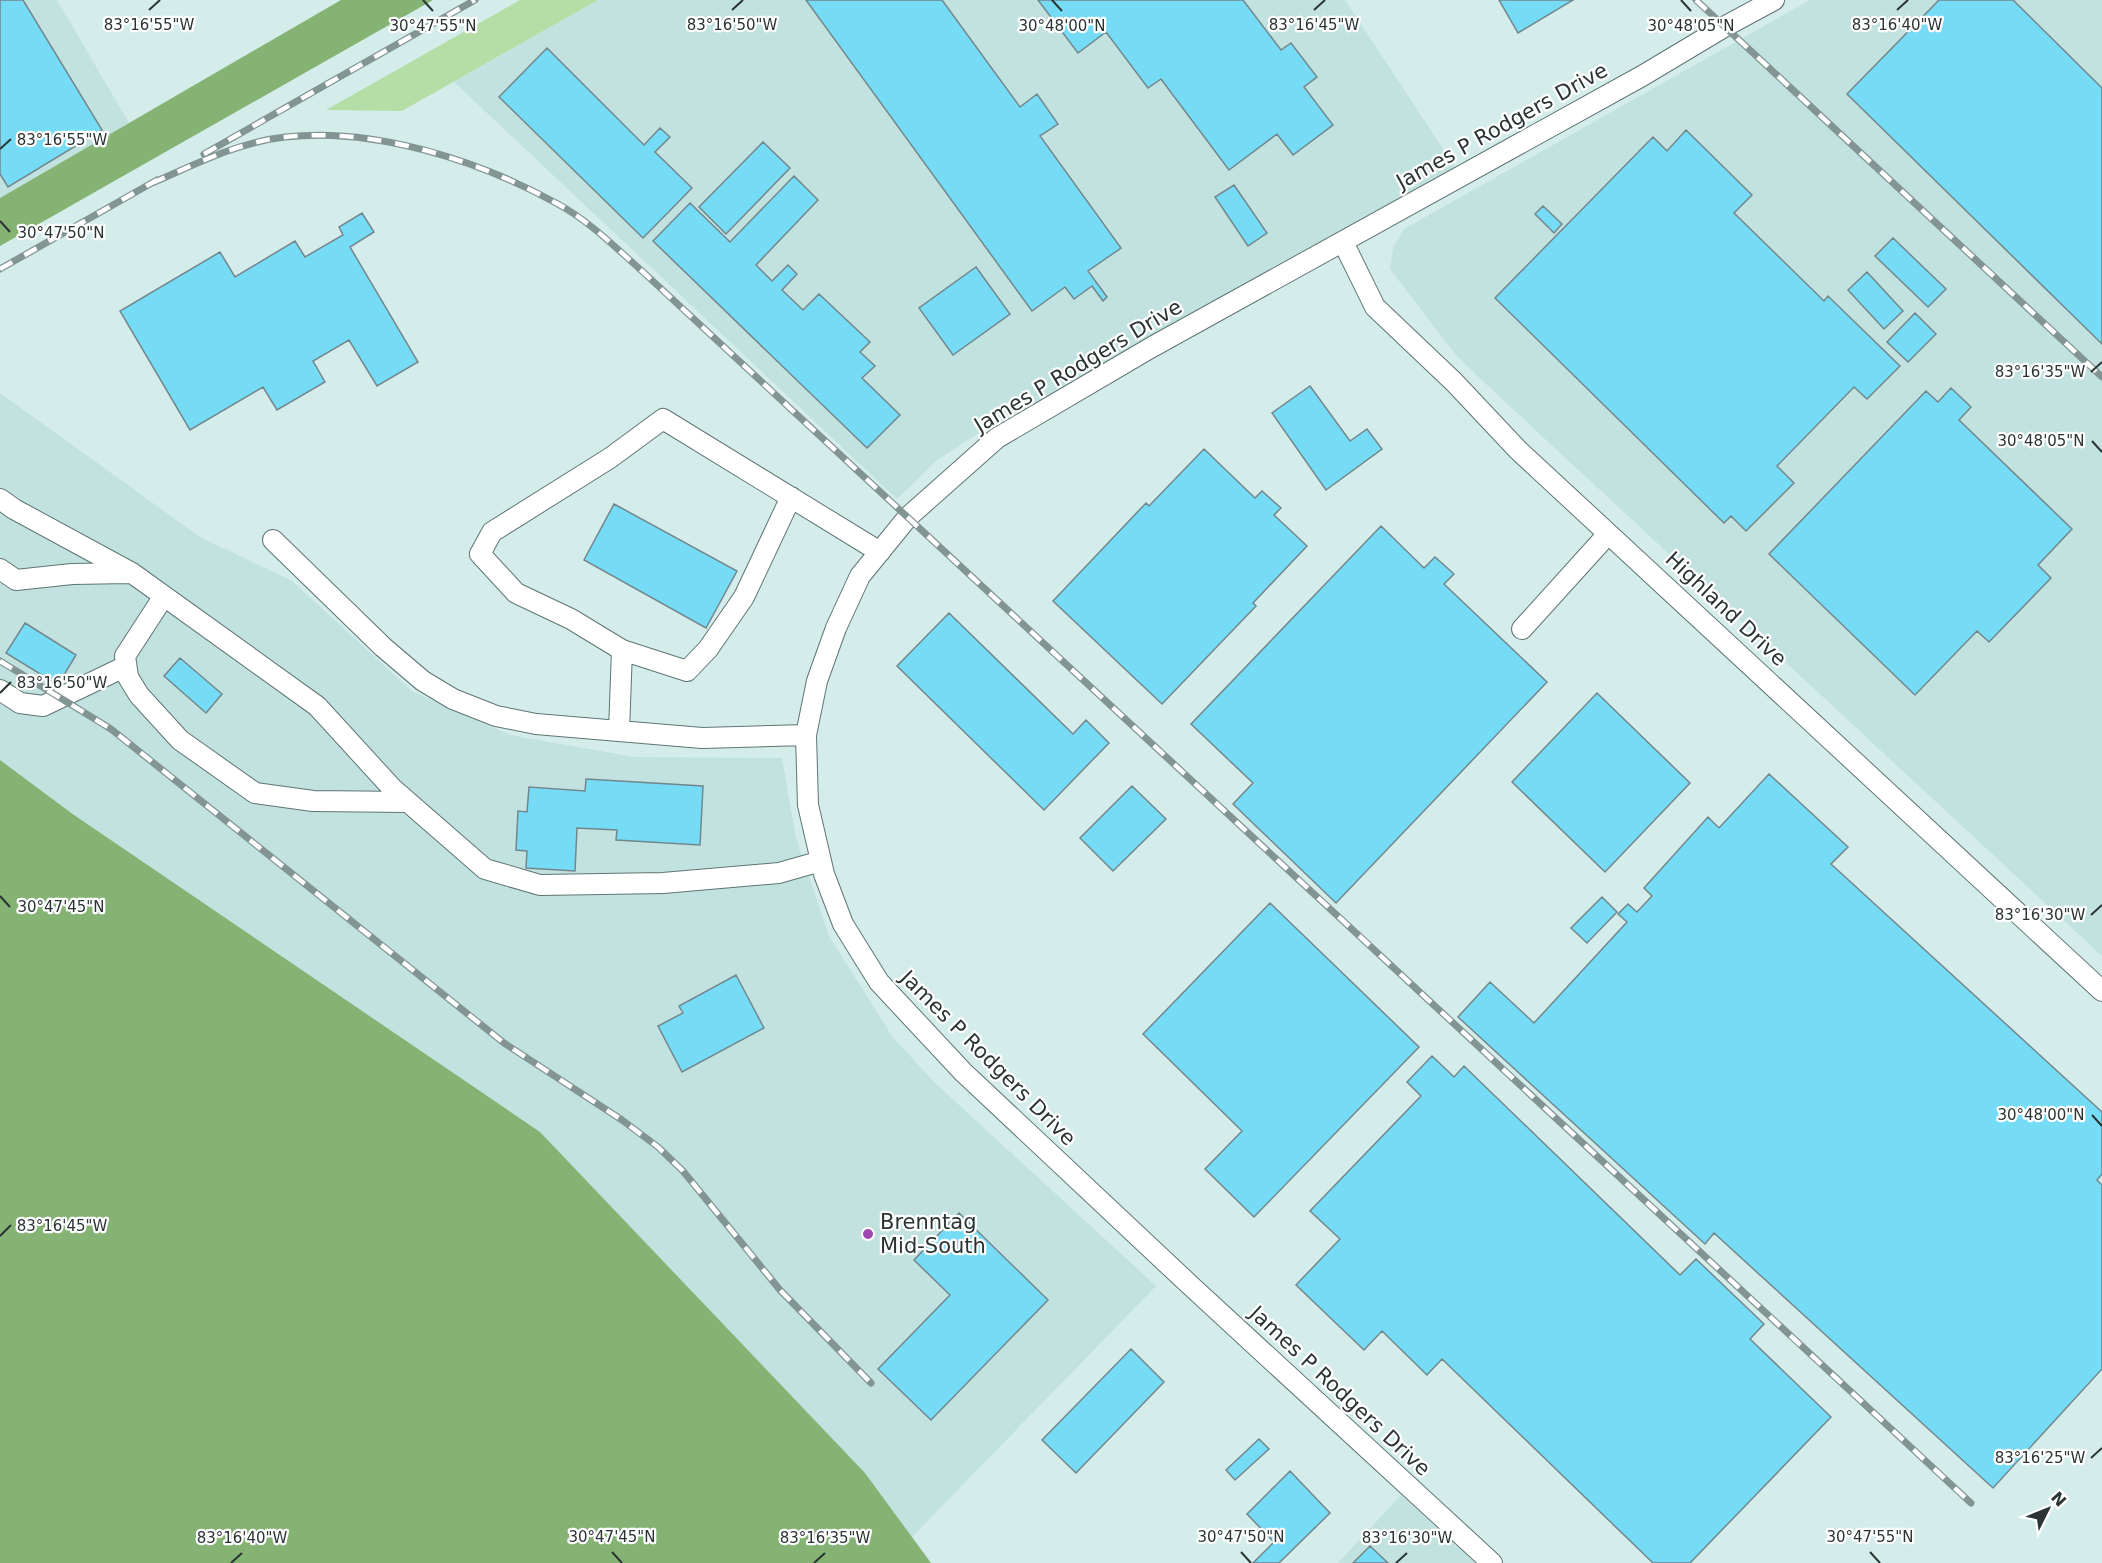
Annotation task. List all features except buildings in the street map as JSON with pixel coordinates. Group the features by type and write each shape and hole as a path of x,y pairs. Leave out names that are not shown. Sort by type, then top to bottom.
{"street":[{"name":"James P Rodgers Drive","path":"1492,1563 1199,1294 963,1072 879,982 843,924 824,874 808,805 806,735 817,681 836,627 860,576 908,517 997,438 1152,347 1642,76 1774,0"},
{"name":"Highland Drive","path":"1343,242 1375,307 1454,382 1518,450 2102,991"},
{"path":"791,497 744,597 708,649 687,670 622,650 571,620 516,593 480,554 492,532 610,458 663,419 791,497 880,552"},
{"path":"0,499 14,509 132,573 317,706 392,788 485,869 540,885 663,883 779,873 821,861"},
{"path":"1522,629 1608,534"},
{"path":"273,540 383,647 423,681 453,699 496,716 536,724 702,738 806,735"},
{"path":"0,569 16,580 72,574 132,573"},
{"path":"164,596 125,656 126,666 128,677 139,695 180,740 255,793 313,801 408,802"},
{"path":"619,730 622,650"},
{"path":"0,690 20,704 44,706 126,666"}],"shaded area":[{"path":"0,0 57,0 129,123 0,198"},
{"path":"598,0 1345,0 1455,167 966,441 936,461 897,499 454,82"},
{"path":"1810,0 2102,0 2102,956 1488,386 1455,354 1390,269 1393,248 1404,229"},
{"path":"0,393 200,537 292,581 412,691 510,735 634,757 782,758 796,838 829,936 892,1036 934,1082 1156,1286 912,1537 865,1473 74,815 0,760"},
{"path":"1401,1495 1475,1563 1338,1563"}],"green space":[{"path":"341,0 433,0 0,246 0,198"},
{"path":"520,0 598,0 402,111 326,110"},
{"path":"0,760 74,815 540,1132 865,1473 931,1563 0,1563"}],"railway":[{"path":"204,154 475,0"},
{"path":"1696,0 2102,377"},
{"path":"152,183 217,155 250,144 285,137 319,135 354,137 425,150 493,173 526,187 579,217 642,271 1971,1503"},
{"path":"0,269 157,180"},
{"path":"0,661 111,729 504,1043 622,1120 658,1147 683,1171 780,1290 871,1383"}],"place":[{"name":"Brenntag Mid-South","path":"868,1234"}]}
